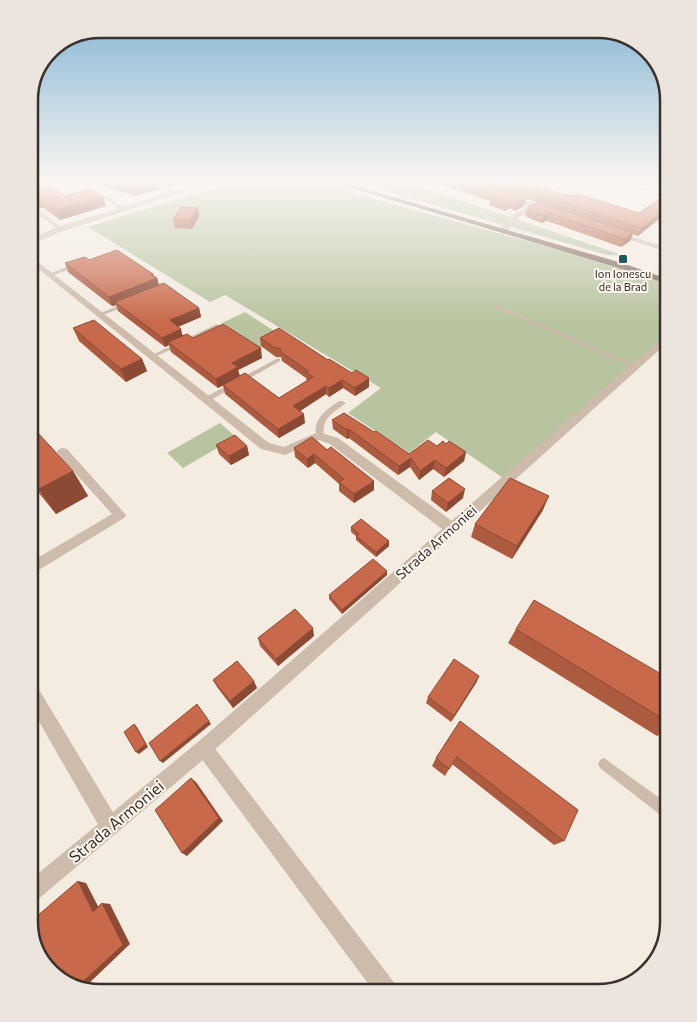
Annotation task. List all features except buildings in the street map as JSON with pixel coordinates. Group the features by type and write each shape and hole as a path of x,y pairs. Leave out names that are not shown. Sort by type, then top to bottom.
{"main road":[{"path":"489,228 660,279"},
{"path":"641,272 660,275"}],"street":[{"path":"38,239 64,228"},
{"path":"504,232 505,228"},
{"path":"606,229 660,247"},
{"path":"38,264 261,443 272,448 289,450 314,437 320,436 339,444 451,528"},
{"name":"Strada Armoniei","path":"38,886 204,748 660,344"},
{"path":"38,565 120,516 63,452"},
{"path":"38,704 110,826"},
{"path":"204,748 381,984"}],"lane":[{"path":"52,274 86,262"},
{"path":"101,314 137,300"},
{"path":"496,306 634,366"},
{"path":"153,356 217,326"},
{"path":"206,399 278,360"},
{"path":"320,436 319,424 322,417 342,403"},
{"path":"604,764 660,806"}],"green space":[{"path":"89,228 478,228 660,278 660,343 506,480 436,432 409,453 348,413 381,388 225,295 210,302"},
{"path":"513,228 541,228 625,256 607,255"},
{"path":"245,312 282,336 258,348 222,323"},
{"path":"220,423 236,437 183,468 167,453"}],"place":[{"name":"Ion Ionescu de la Brad","path":"623,259"}]}
